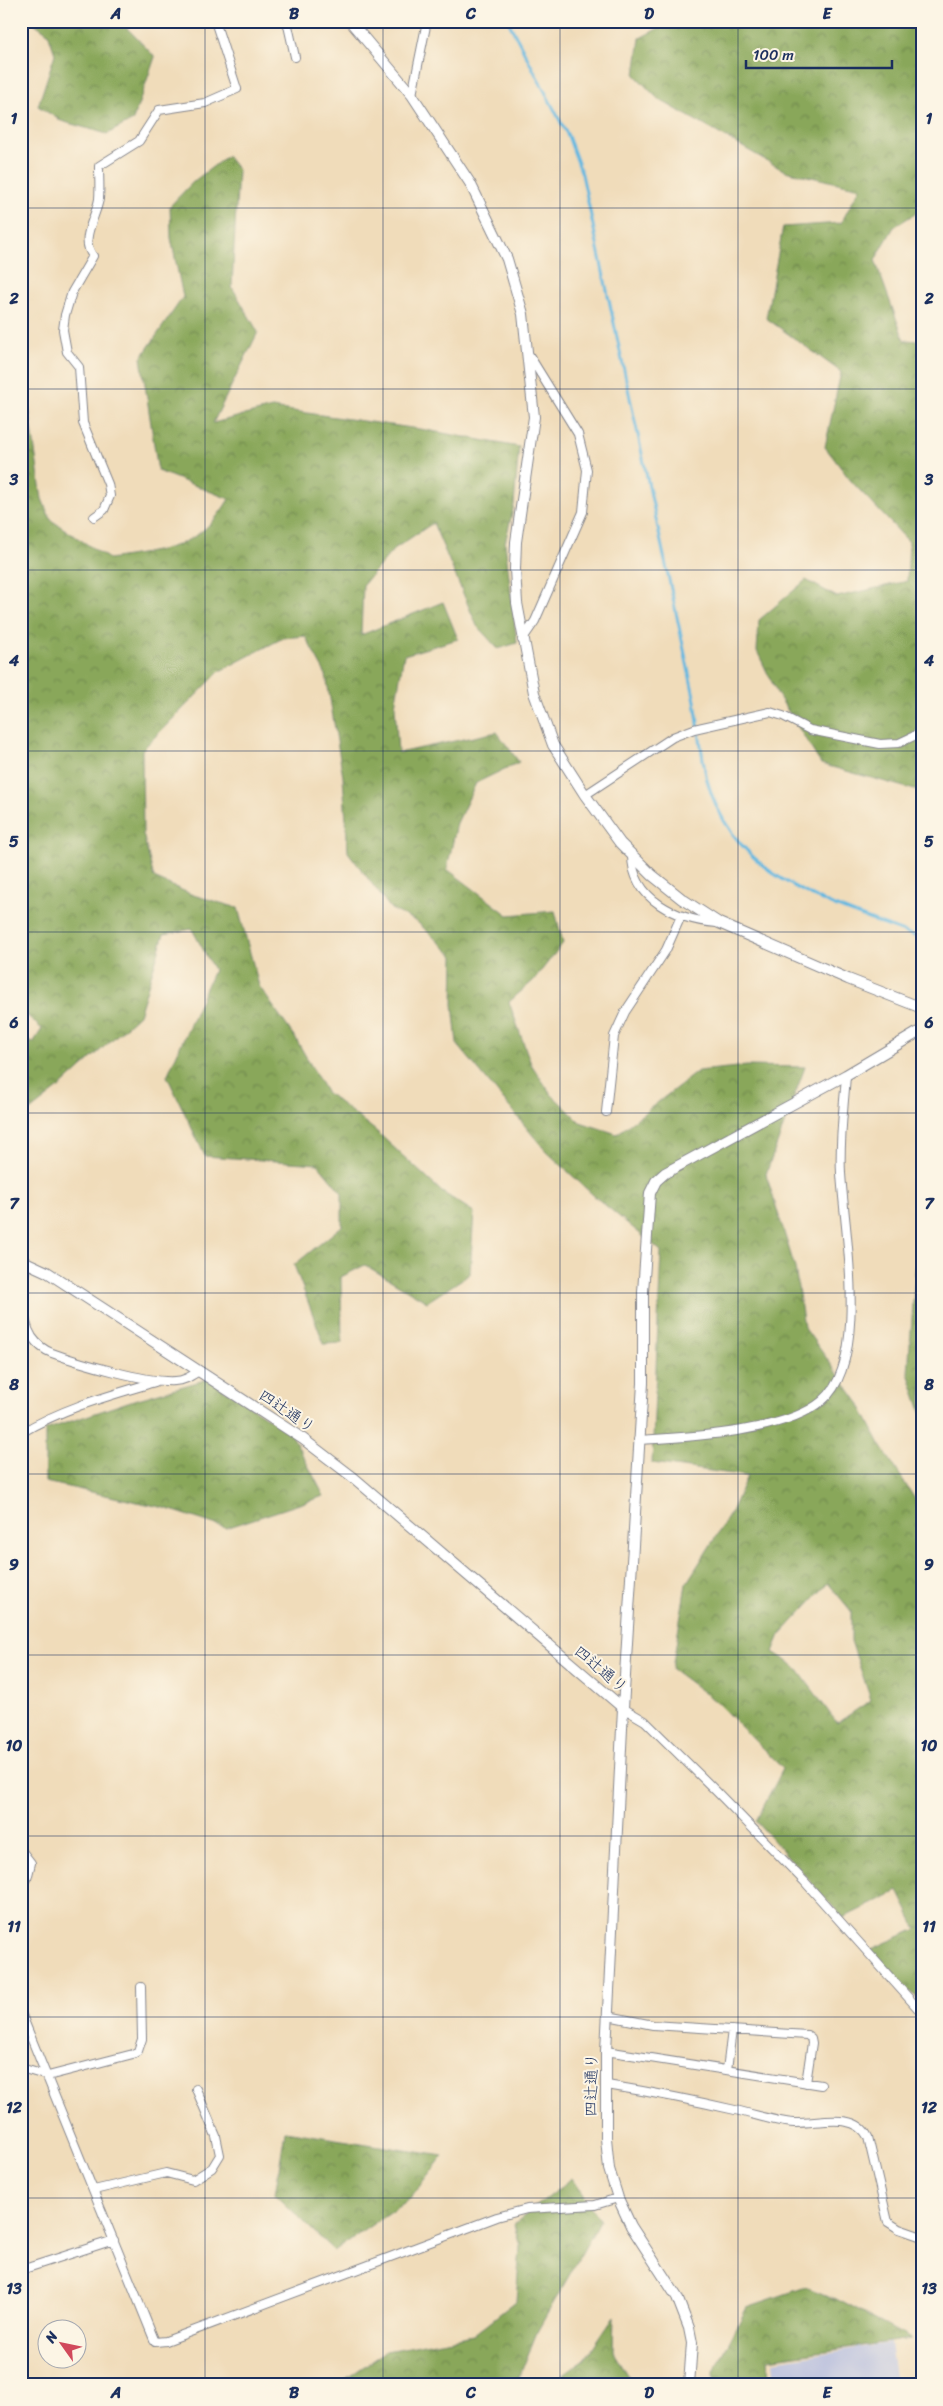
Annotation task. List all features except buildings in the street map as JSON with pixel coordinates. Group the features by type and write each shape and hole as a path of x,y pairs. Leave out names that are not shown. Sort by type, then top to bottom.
{"street":[{"path":"94,517 104,510 110,496 83,422 79,367 67,352 63,330 65,315 72,292 93,256 88,251 86,236 99,199 99,166 139,141 159,110 205,103 237,90 215,21"},
{"path":"287,21 295,57"},
{"path":"350,21 412,94 470,183 496,233 523,314 534,418 515,568 516,603 534,693 553,745 606,825 632,855 682,900 719,923 840,976 922,1008"},
{"path":"412,94 427,21"},
{"path":"522,640 535,621 583,512 587,470 578,434 528,355"},
{"path":"585,795 673,737 694,729 770,712 810,730 880,744 899,743 914,736 922,729"},
{"path":"632,855 632,869 659,906 697,922 719,923"},
{"path":"606,1112 614,1036 629,1006 666,950 681,916"},
{"path":"922,1030 846,1075 729,1136 664,1173 656,1181 650,1193 643,1292 643,1383 623,1708 645,1721 724,1799 804,1881 922,2014"},
{"path":"638,1440 744,1429 792,1418 821,1402 834,1389 842,1372 850,1301 850,1267 840,1172 846,1075"},
{"path":"24,1261 22,1285 26,1319 31,1336 40,1347 69,1358 157,1381"},
{"name":"四辻通り","path":"24,1261 47,1272 303,1439 354,1478 623,1708 606,2052 606,2138 609,2169 618,2198 631,2226 677,2297 692,2342 689,2385"},
{"path":"21,1433 49,1416 81,1404 157,1381 186,1379 199,1371"},
{"path":"21,1850 31,1863 27,1880 21,1886"},
{"path":"21,2068 48,2076 138,2051 142,2039 141,1987"},
{"path":"21,2013 155,2342 498,2217 527,2209 595,2204 618,2198"},
{"path":"608,2016 654,2025 808,2035 812,2042 806,2082"},
{"path":"727,2070 732,2030"},
{"path":"606,2052 821,2085"},
{"path":"607,2085 663,2094 794,2123 825,2120 854,2124 863,2128 868,2137 888,2222 899,2229 922,2237"},
{"path":"94,2190 166,2173 193,2180 212,2168 220,2155 216,2136 196,2089"},
{"path":"21,2270 114,2240"}],"shaded area":[{"path":"890,2343 896,2385 775,2385 773,2361"}],"green space":[{"path":"31,21 120,21 155,57 133,120 107,134 61,121 38,106 55,54 48,33"},
{"path":"672,21 922,21 922,209 894,227 875,260 904,340 922,341 922,792 821,764 778,695 757,651 759,620 806,580 837,597 907,581 909,542 851,481 825,447 841,372 766,318 783,227 841,223 860,188 785,171 658,99 635,75 640,38"},
{"path":"227,156 238,170 232,287 258,332 213,423 272,408 426,430 519,447 514,505 505,543 517,643 498,649 477,626 433,523 394,549 363,585 361,635 443,602 458,639 404,655 395,706 398,753 497,732 519,762 476,783 457,823 447,869 508,915 555,911 563,943 534,980 509,1002 531,1064 551,1094 580,1122 617,1134 698,1071 747,1066 805,1067 766,1174 795,1268 804,1327 859,1403 880,1444 922,1510 922,2003 869,1950 917,1929 898,1891 843,1918 756,1821 783,1769 714,1700 672,1669 686,1584 730,1514 747,1476 652,1463 661,1251 593,1195 545,1150 457,1044 453,1004 454,956 416,921 391,909 348,852 343,777 326,675 305,636 283,638 220,671 142,750 143,834 154,878 193,895 238,908 259,986 296,1039 326,1092 376,1131 442,1192 474,1212 470,1274 427,1302 365,1265 341,1277 342,1343 324,1344 294,1265 342,1226 342,1193 318,1164 205,1156 167,1076 214,970 192,929 164,934 139,1015 59,1088 26,1114 21,1111 21,1037 33,1043 42,1029 21,1010 21,406 29,408 42,499 51,520 109,559 162,550 178,545 205,529 217,516 229,499 158,471 141,358 183,297 171,238 170,206 194,181","holes":["828,1583 851,1611 851,1641 871,1700 837,1723 795,1666 773,1652 780,1635"]},
{"path":"922,1246 922,1414 908,1373 916,1262"},
{"path":"208,1379 291,1433 324,1496 226,1528 165,1508 45,1482 45,1430 131,1401"},
{"path":"285,2131 443,2156 411,2198 334,2251 275,2194"},
{"path":"572,2178 600,2221 537,2332 518,2380 545,2385 337,2385 386,2351 473,2335 516,2301 520,2247 514,2224"},
{"path":"806,2287 840,2301 911,2339 767,2359 770,2385 715,2385 714,2372 747,2307"},
{"path":"614,2316 613,2351 633,2385 548,2385 585,2359"}],"waterway":[{"path":"508,21 568,136 582,174 695,701 707,780 721,815 740,844 764,867 792,885 823,901 922,939"}]}
